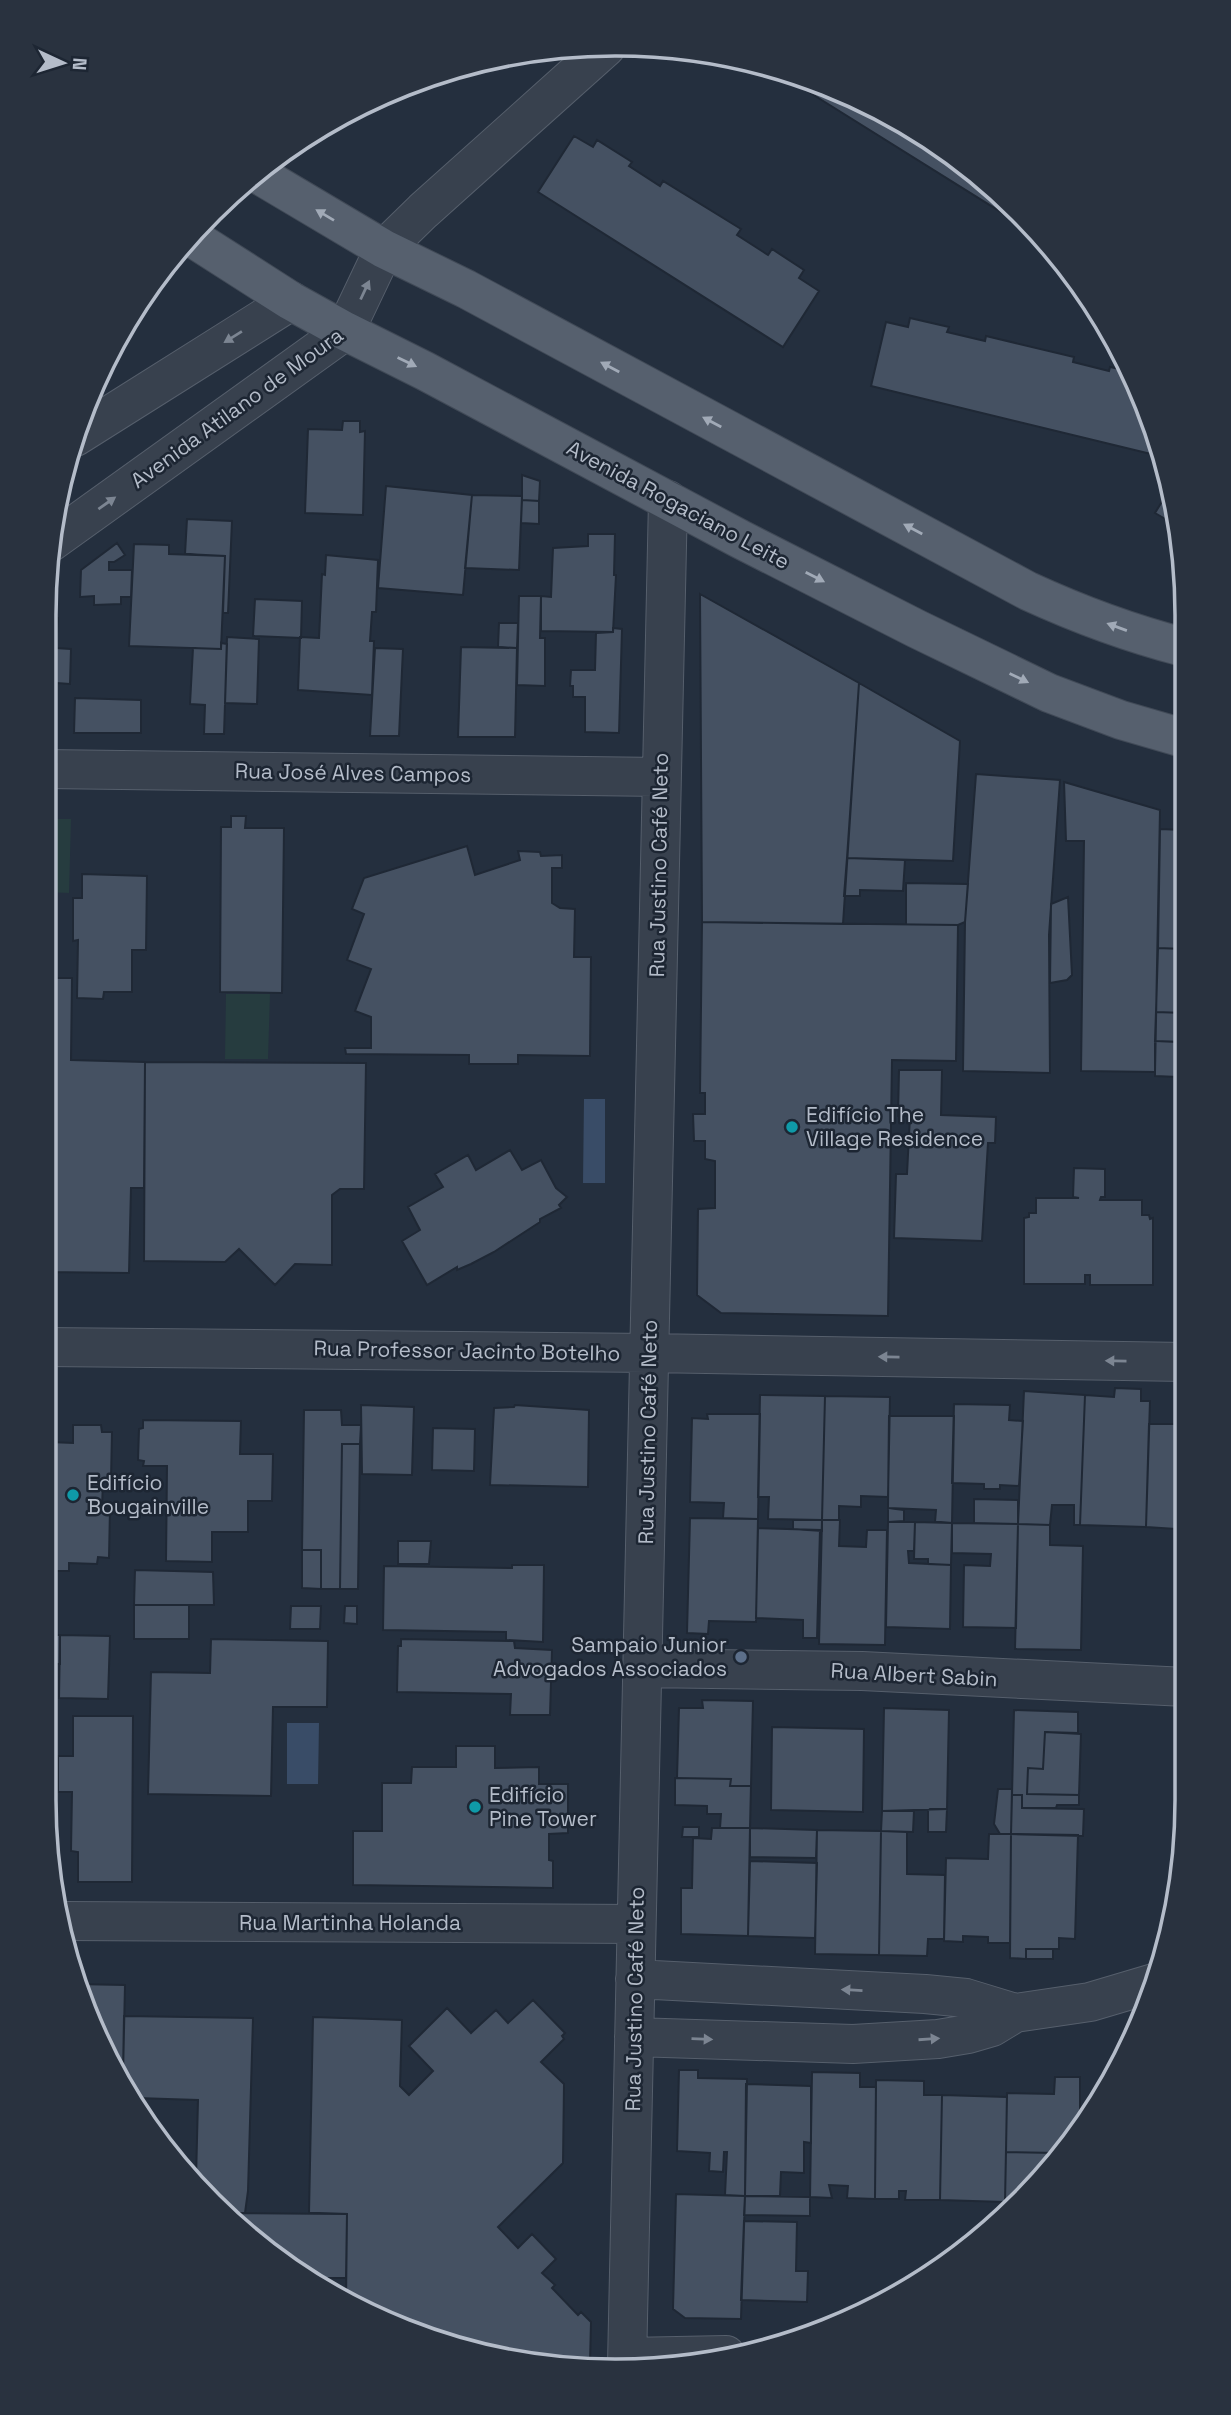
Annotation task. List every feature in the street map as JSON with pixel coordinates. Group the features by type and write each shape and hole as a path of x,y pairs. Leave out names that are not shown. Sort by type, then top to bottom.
{"main road":[{"path":"266,179 384,248 466,289 1028,591 1064,608 1175,645"},
{"name":"Avenida Rogaciano Leite","path":"199,242 291,301 345,331 917,629 1049,693 1121,720 1175,736"}],"street":[{"name":"Avenida Atilano de Moura","path":"62,534 345,331 384,248 595,57"},
{"path":"89,427 291,301"},
{"name":"Rua Justino Café Neto","path":"628,2359 668,500"},
{"name":"Rua José Alves Campos","path":"56,769 661,777"},
{"name":"Rua Professor Jacinto Botelho","path":"56,1347 1175,1362"},
{"name":"Rua Albert Sabin","path":"643,1668 862,1671 1175,1686"},
{"name":"Rua Martinha Holanda","path":"70,1922 636,1924"},
{"path":"635,1979 925,1994 966,1998 1015,2013"},
{"path":"634,2036 853,2044 938,2039 992,2027 1015,2013 1090,2002 1142,1986"}],"green space":[{"path":"56,819 71,819 69,893 56,892"},
{"path":"226,994 270,994 268,1059 225,1059"}],"water":[{"path":"584,1099 605,1099 605,1183 583,1183"},
{"path":"287,1723 319,1723 318,1784 287,1784"}],"building":[{"path":"805,90 863,114 926,150 1006,215"},
{"path":"574,136 593,147 597,140 632,162 629,166 660,186 663,181 741,229 737,235 768,255 772,249 804,270 799,278 819,291 783,347 538,192"},
{"path":"910,318 949,327 947,332 985,341 986,336 1074,357 1073,362 1109,371 1110,367 1117,369 1151,454 871,386 886,322 908,327"},
{"path":"343,421 360,421 360,432 365,431 363,515 305,513 308,429 342,430"},
{"path":"522,475 540,481 539,501 522,500"},
{"path":"386,486 472,495 463,595 378,588"},
{"path":"472,495 522,496 519,570 465,568"},
{"path":"522,500 539,501 539,524 521,523"},
{"path":"1163,500 1166,520 1155,513"},
{"path":"187,519 232,521 228,613 223,613 225,556 185,554"},
{"path":"588,534 615,534 613,632 541,631 541,596 551,597 553,548 588,546"},
{"path":"117,543 125,555 109,562 109,570 132,570 131,597 121,597 121,604 94,605 94,596 80,597 81,570"},
{"path":"134,544 169,545 169,554 225,556 221,649 129,646"},
{"path":"326,555 378,560 376,612 372,612 370,641 374,641 372,695 298,690 300,637 319,638 322,574 325,575"},
{"path":"700,594 859,683 843,924 702,922"},
{"path":"519,596 541,596 540,638 545,638 545,686 517,685"},
{"path":"255,599 302,601 301,638 253,636"},
{"path":"499,623 518,623 517,648 498,647"},
{"path":"613,628 622,629 619,733 585,732 585,697 573,697 573,686 570,686 571,670 595,670 596,633 613,632"},
{"path":"227,637 259,639 257,704 225,703"},
{"path":"221,643 227,644 224,734 204,734 205,705 190,704 193,648 221,649"},
{"path":"461,647 517,648 515,737 458,737"},
{"path":"56,648 71,649 70,684 57,683 56,699"},
{"path":"375,648 403,649 399,736 370,736"},
{"path":"859,683 960,741 953,861 847,858"},
{"path":"75,698 141,700 141,733 74,733"},
{"path":"976,774 1060,780 1049,935 1050,1073 963,1071 965,922"},
{"path":"1064,782 1160,810 1155,1072 1081,1071 1084,841 1066,841"},
{"path":"231,816 246,816 245,828 284,828 282,993 220,992 221,827 231,827"},
{"path":"1160,829 1175,830 1175,949 1158,948"},
{"path":"467,846 475,875 520,860 518,851 540,852 541,856 562,855 562,868 552,868 552,903 560,908 575,909 574,957 591,957 590,1056 518,1055 518,1064 469,1064 469,1055 346,1054 345,1048 371,1048 371,1017 355,1011 371,969 347,960 364,914 352,909 364,878"},
{"path":"847,858 905,860 903,891 860,890 860,896 844,896"},
{"path":"82,874 147,876 146,950 132,950 132,992 104,992 103,999 77,998 78,940 73,941 73,898 82,898"},
{"path":"906,883 968,884 965,922 958,925 906,925"},
{"path":"1068,897 1072,975 1067,980 1050,983 1051,904"},
{"name":"Edifício The Village Residence","path":"702,922 958,925 956,1061 892,1060 888,1316 721,1313 697,1295 698,1209 715,1208 715,1161 705,1159 705,1141 694,1141 693,1114 705,1114 705,1093 700,1093"},
{"path":"1158,948 1175,949 1175,1013 1156,1012"},
{"path":"56,978 72,978 71,1060 145,1062 144,1188 131,1188 129,1273 56,1272"},
{"path":"1156,1012 1175,1013 1175,1042 1155,1041"},
{"path":"1155,1041 1175,1042 1175,1077 1155,1076"},
{"path":"145,1062 366,1063 364,1189 340,1189 332,1195 332,1265 295,1264 275,1285 239,1249 225,1262 144,1261"},
{"path":"899,1070 942,1070 941,1115 996,1117 995,1143 988,1143 982,1241 894,1238 896,1174 907,1174 910,1116 898,1116"},
{"path":"510,1150 522,1170 541,1160 556,1188 567,1197 559,1205 561,1208 540,1219 540,1222 494,1252 457,1270 457,1267 427,1285 402,1241 420,1230 408,1207 443,1187 435,1174 468,1155 476,1170"},
{"path":"1074,1168 1105,1169 1105,1197 1100,1200 1142,1200 1142,1215 1153,1218 1153,1285 1090,1285 1090,1275 1085,1275 1085,1284 1024,1284 1024,1218 1029,1217 1029,1213 1036,1213 1036,1198 1079,1198 1073,1197"},
{"path":"1115,1388 1141,1389 1141,1401 1150,1401 1146,1527 1080,1525 1085,1395 1114,1397"},
{"path":"1024,1391 1085,1395 1080,1525 1074,1525 1074,1505 1052,1505 1050,1525 1018,1524"},
{"path":"760,1395 825,1396 822,1520 768,1519 769,1497 758,1497"},
{"path":"825,1396 890,1397 888,1497 861,1496 861,1507 839,1506 839,1520 822,1520"},
{"path":"954,1404 1010,1405 1009,1420 1023,1421 1019,1486 1000,1485 1000,1489 984,1489 984,1484 952,1483"},
{"path":"361,1405 414,1407 412,1475 362,1474"},
{"path":"515,1405 589,1410 588,1487 490,1485 494,1408"},
{"path":"304,1410 341,1410 342,1425 361,1425 360,1444 342,1444 340,1589 321,1589 321,1550 302,1550"},
{"path":"707,1414 760,1414 758,1519 723,1518 724,1503 690,1502 692,1418 708,1419"},
{"path":"889,1416 954,1416 952,1523 935,1522 936,1510 888,1508"},
{"path":"143,1420 241,1421 240,1454 273,1454 272,1501 248,1501 248,1532 212,1532 212,1562 166,1561 167,1466 143,1466 144,1461 138,1460 139,1429 143,1428"},
{"path":"1149,1424 1175,1424 1175,1529 1146,1527"},
{"name":"Edifício Bougainville","path":"73,1425 101,1425 102,1432 112,1432 111,1480 103,1480 102,1509 110,1509 109,1558 98,1557 97,1564 69,1563 69,1571 56,1571 56,1442 73,1443"},
{"path":"433,1428 475,1429 474,1471 432,1470"},
{"path":"342,1444 360,1444 358,1589 340,1589"},
{"path":"974,1499 1018,1500 1018,1524 974,1523"},
{"path":"888,1508 904,1510 904,1521 888,1522"},
{"path":"690,1518 758,1519 756,1622 709,1621 708,1634 687,1633"},
{"path":"793,1520 822,1520 822,1531 793,1529"},
{"path":"822,1520 840,1520 839,1546 866,1547 867,1530 887,1530 885,1645 819,1644"},
{"path":"888,1522 915,1522 914,1551 908,1551 909,1563 951,1565 950,1629 886,1627"},
{"path":"915,1522 952,1523 951,1565 928,1564 928,1559 914,1559"},
{"path":"952,1523 1018,1524 1016,1628 963,1627 964,1565 990,1566 991,1554 952,1553"},
{"path":"1018,1524 1050,1525 1050,1545 1083,1546 1081,1650 1015,1649"},
{"path":"758,1528 820,1530 817,1638 803,1638 803,1620 756,1618"},
{"path":"398,1541 431,1541 429,1564 398,1564"},
{"path":"302,1550 321,1550 321,1589 302,1588"},
{"path":"512,1565 544,1565 543,1642 506,1640 506,1632 383,1630 384,1566 512,1568"},
{"path":"135,1570 213,1572 214,1605 134,1605"},
{"path":"134,1605 189,1605 189,1639 134,1639"},
{"path":"291,1606 321,1606 320,1629 290,1629"},
{"path":"345,1606 357,1606 357,1624 344,1623"},
{"path":"56,1635 60,1635 60,1664 56,1664"},
{"path":"60,1635 110,1636 108,1699 59,1698"},
{"path":"211,1639 328,1641 327,1707 273,1707 271,1796 148,1794 151,1672 210,1673"},
{"path":"401,1639 514,1641 515,1648 552,1650 550,1715 510,1715 511,1694 397,1692 398,1646 401,1646"},
{"path":"702,1700 753,1701 751,1786 730,1786 731,1779 677,1778 679,1708 703,1708"},
{"path":"884,1708 949,1710 947,1809 882,1811"},
{"path":"1014,1710 1078,1712 1078,1733 1045,1732 1043,1769 1028,1768 1027,1794 1079,1795 1079,1805 1022,1808 1022,1795 1012,1795"},
{"path":"73,1716 133,1716 132,1882 78,1882 78,1852 71,1851 72,1792 58,1792 58,1756 73,1756"},
{"path":"772,1727 864,1729 863,1812 771,1810"},
{"path":"1045,1732 1081,1734 1079,1795 1027,1794 1028,1768 1043,1769"},
{"name":"Edifício Pine Tower","path":"456,1746 495,1746 495,1768 539,1767 539,1784 568,1784 568,1833 549,1834 553,1888 353,1885 353,1831 382,1831 382,1783 411,1783 412,1767 456,1767"},
{"path":"675,1778 731,1779 730,1786 751,1786 750,1828 720,1828 721,1814 707,1814 707,1806 675,1805"},
{"path":"998,1789 1012,1789 1011,1834 1000,1834 994,1824"},
{"path":"1012,1795 1022,1795 1022,1808 1084,1809 1083,1836 1011,1834"},
{"path":"930,1809 947,1809 946,1832 928,1832"},
{"path":"882,1811 914,1811 913,1832 881,1831"},
{"path":"683,1827 699,1827 699,1837 682,1837"},
{"path":"712,1828 750,1828 748,1936 681,1934 681,1888 692,1888 693,1838 711,1839"},
{"path":"750,1828 817,1830 816,1858 750,1857"},
{"path":"817,1830 881,1831 879,1955 815,1954"},
{"path":"881,1831 907,1832 907,1874 945,1875 944,1939 928,1939 927,1956 879,1955"},
{"path":"989,1834 1011,1834 1010,1943 988,1943 988,1937 963,1936 963,1942 944,1941 946,1858 988,1859"},
{"path":"1011,1834 1078,1835 1075,1939 1059,1938 1059,1949 1026,1949 1026,1959 1010,1958"},
{"path":"750,1861 817,1863 815,1938 748,1936"},
{"path":"1026,1949 1053,1949 1053,1959 1026,1959"},
{"path":"88,1984 125,1985 123,2064"},
{"path":"533,2000 565,2033 562,2036 564,2039 541,2062 564,2084 563,2163 498,2227 518,2248 532,2234 556,2259 542,2273 555,2285 552,2288 578,2315 581,2312 591,2322 590,2358 542,2354 471,2340 401,2316 368,2301 346,2289 347,2214 309,2213 313,2017 402,2020 400,2086 409,2095 433,2071 409,2046 447,2008 471,2033 496,2010 508,2023"},
{"path":"124,2016 253,2018 245,2213 239,2213 196,2169 198,2100 143,2098 123,2064"},
{"path":"679,2070 698,2070 698,2078 747,2079 745,2196 725,2195 727,2152 724,2152 723,2172 709,2171 710,2153 677,2151"},
{"path":"812,2072 860,2073 860,2087 876,2087 875,2199 847,2198 848,2186 829,2185 832,2198 810,2197"},
{"path":"1055,2077 1080,2077 1080,2111 1048,2153 1006,2152 1007,2093 1054,2094"},
{"path":"876,2080 924,2081 924,2095 942,2095 940,2200 905,2200 906,2191 899,2191 899,2199 875,2199"},
{"path":"746,2084 811,2086 811,2143 804,2142 804,2173 781,2172 780,2196 745,2196"},
{"path":"942,2095 1007,2097 1005,2201 940,2200"},
{"path":"1006,2152 1048,2153 1036,2168 1005,2201"},
{"path":"676,2194 745,2196 741,2319 685,2318 673,2309"},
{"path":"745,2196 810,2197 810,2216 744,2215"},
{"path":"240,2213 347,2214 346,2278 326,2278 275,2243"},
{"path":"744,2221 797,2222 796,2271 808,2271 807,2302 741,2300"}],"place":[{"name":"Edifício The Village Residence","path":"792,1127"},
{"name":"Edifício Bougainville","path":"73,1495"},
{"name":"Sampaio Junior Advogados Associados","path":"741,1657"},
{"name":"Edifício Pine Tower","path":"475,1807"}]}
